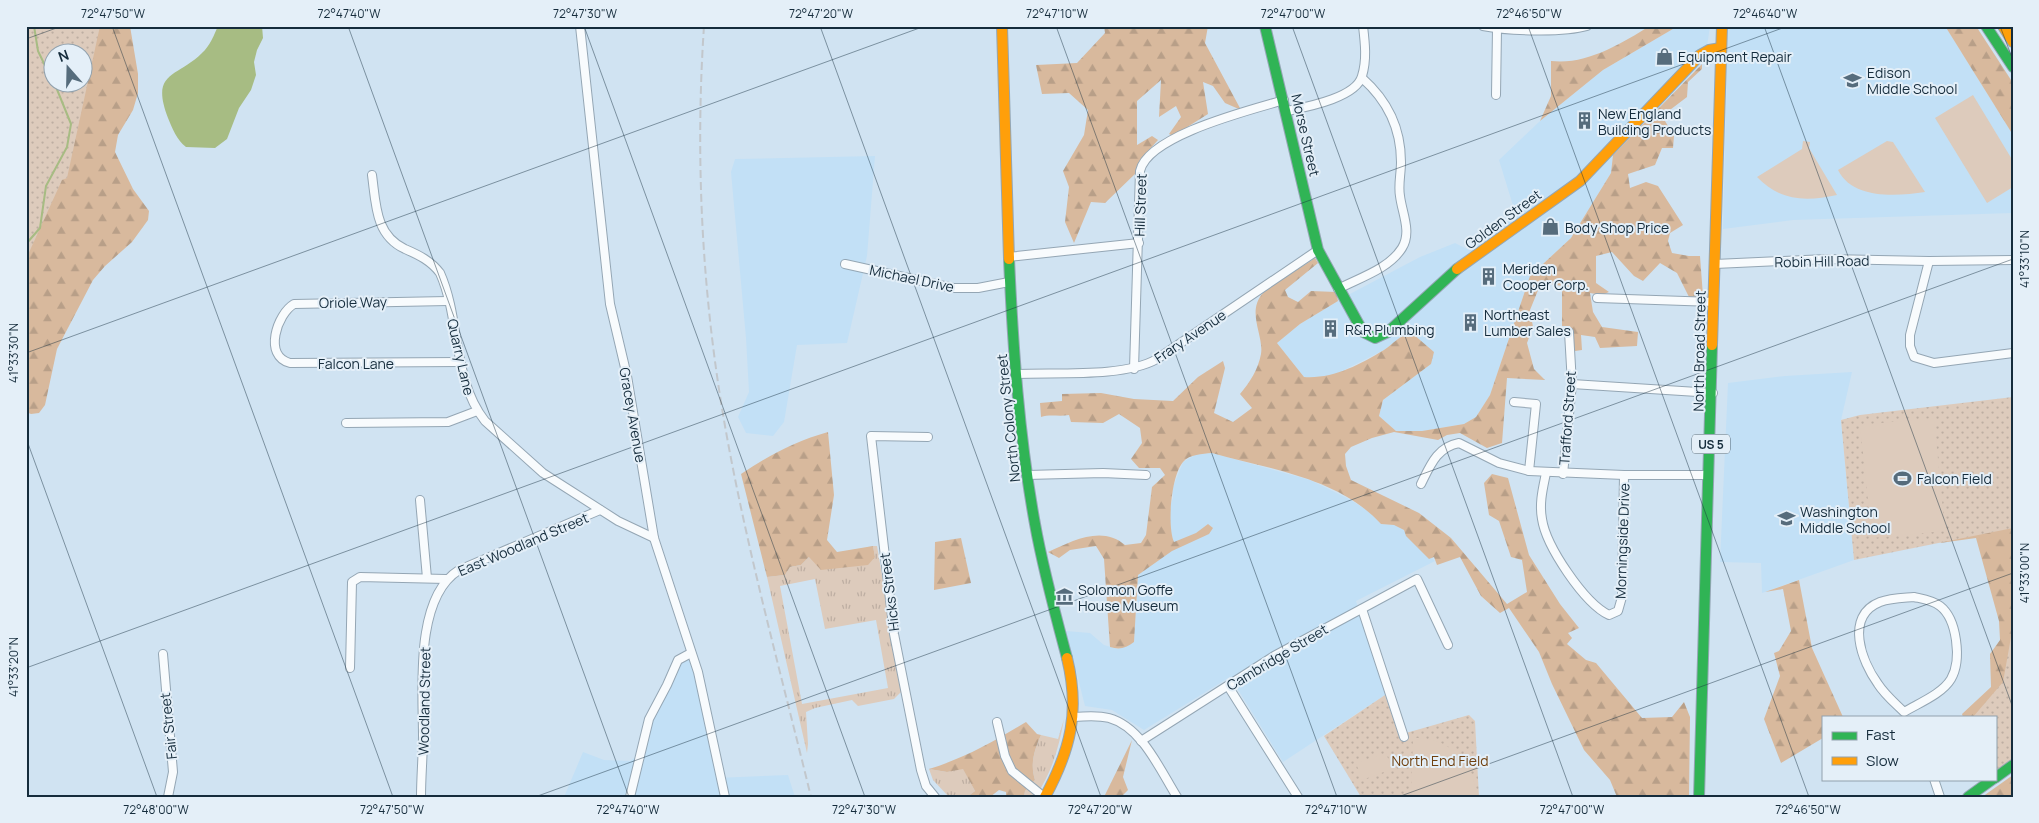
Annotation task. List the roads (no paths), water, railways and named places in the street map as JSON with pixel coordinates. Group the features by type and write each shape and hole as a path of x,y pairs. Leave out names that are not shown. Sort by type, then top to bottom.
{"main road":[{"name":"North Colony Street","path":"1002,26 1009,282 1016,374 1027,475 1046,578 1069,662 1073,689 1074,717 1064,759 1044,797"},
{"name":"Morse Street","path":"1265,26 1287,111 1318,250"},
{"name":"North Broad Street","path":"1700,797 1722,26"},
{"path":"1986,26 2013,68"},
{"path":"2002,26 2013,42"},
{"name":"Golden Street","path":"1318,250 1363,332 1375,338 1382,336 1461,266 1580,181 1700,55 1709,50 1722,48"},
{"path":"1996,777 2013,765"},
{"path":"1968,797 1991,780"}],"street":[{"name":"Gracey Avenue","path":"580,26 610,304 626,376 654,538 705,699 725,797"},
{"path":"1287,111 1322,103 1344,94 1362,78 1366,54 1363,26"},
{"path":"1483,26 1497,29 1587,26"},
{"path":"1496,95 1497,29"},
{"path":"1338,288 1392,262 1403,247 1407,227 1400,196 1401,164 1397,129 1387,107 1362,78"},
{"name":"Hill Street","path":"1008,257 1139,243 1140,171 1148,154 1200,126 1284,100"},
{"name":"Quarry Lane","path":"372,175 377,214 383,231 392,242 421,256 435,266 444,280 468,393 477,411 485,421 535,467 600,510 654,538"},
{"path":"1134,369 1139,243"},
{"name":"Frary Avenue","path":"1016,374 1134,369 1158,359 1318,250"},
{"name":"Robin Hill Road","path":"1715,264 1827,259 2013,260"},
{"path":"1929,261 1910,335 1910,346 1914,357 1934,363 2013,354"},
{"name":"Michael Drive","path":"845,264 953,288 978,288 1009,282"},
{"path":"1597,298 1714,302"},
{"name":"Oriole Way","path":"277,334 285,312 294,304 301,302 448,301"},
{"name":"Trafford Street","path":"1563,474 1572,384 1569,332"},
{"name":"Falcon Lane","path":"277,334 274,348 275,353 278,358 290,363 461,362"},
{"path":"1572,384 1713,393"},
{"path":"1514,402 1536,404 1530,471"},
{"path":"346,423 448,422 477,411"},
{"name":"Hicks Street","path":"928,437 871,436 898,659 921,770 926,786 936,797"},
{"path":"1421,484 1439,453 1450,444 1459,443 1499,463 1530,471 1563,474 1709,475"},
{"path":"1027,475 1103,472 1146,475"},
{"name":"Morningside Drive","path":"1546,473 1541,516 1546,534 1570,576 1594,603 1609,615 1618,611 1622,597 1624,475"},
{"path":"420,500 427,578"},
{"name":"East Woodland Street","path":"446,579 459,570 600,510"},
{"path":"350,668 352,582 360,578 446,579"},
{"name":"Woodland Street","path":"421,797 422,656 433,609 446,579"},
{"name":"Cambridge Street","path":"1141,741 1274,656 1417,579 1448,645"},
{"path":"1914,597 1929,600 1941,606 1949,618 1957,649 1956,664 1952,678 1943,688 1906,715 1878,686 1867,668 1859,648 1859,627 1866,612 1878,602 1894,598 1914,597"},
{"path":"1362,609 1404,737"},
{"name":"Fair Street","path":"163,654 173,772 168,797"},
{"path":"630,797 651,714 678,660 691,654"},
{"path":"1228,686 1298,797"},
{"path":"1074,717 1094,716 1116,720 1133,732 1141,741 1177,797"},
{"path":"997,722 1005,756 1012,770 1044,797"},
{"path":"1934,780 1940,797"}],"waterway":[{"path":"34,26 38,51 42,59"},
{"path":"26,244 40,228 46,186 67,147 71,124 58,92"}],"railway":[{"path":"704,26 700,126 702,226 717,377 744,519 811,797"}],"place":[{"name":"Equipment Repair","path":"1664,56"},
{"name":"Edison Middle School","path":"1853,80"},
{"name":"New England Building Products","path":"1584,121"},
{"name":"Body Shop Price","path":"1551,227"},
{"name":"Meriden Cooper Corp.","path":"1489,276"},
{"name":"Northeast Lumber Sales","path":"1470,322"},
{"name":"R&R Plumbing","path":"1331,329"},
{"name":"Falcon Field","path":"1903,478"},
{"name":"Washington Middle School","path":"1786,519"},
{"name":"Solomon Goffe House Museum","path":"1064,597"}],"park label":[{"name":"North End Field","path":"1440,760"}]}
